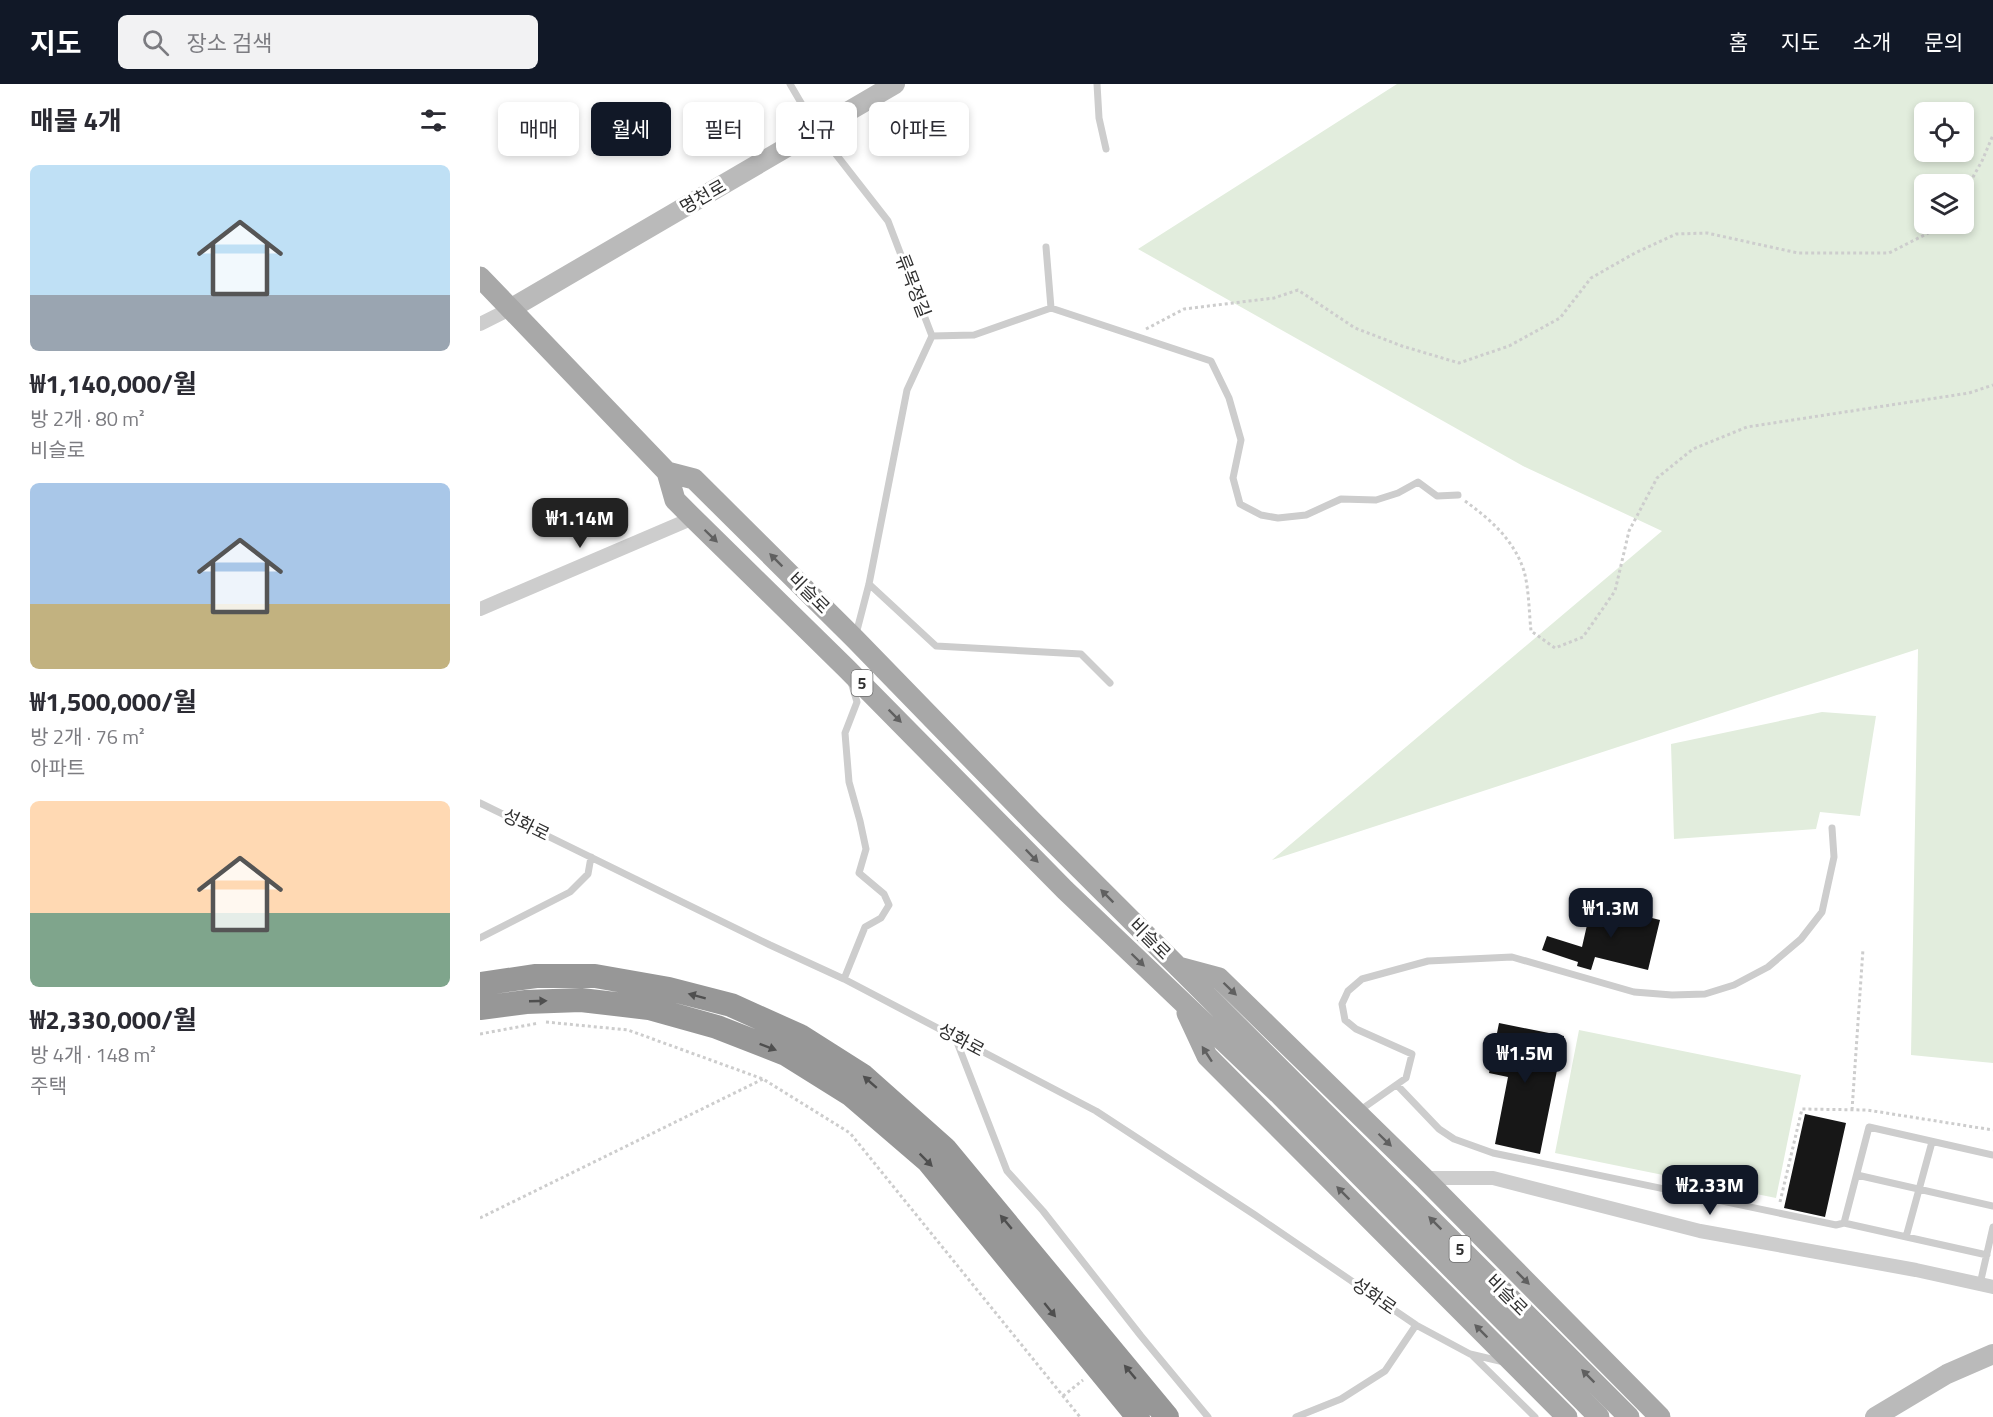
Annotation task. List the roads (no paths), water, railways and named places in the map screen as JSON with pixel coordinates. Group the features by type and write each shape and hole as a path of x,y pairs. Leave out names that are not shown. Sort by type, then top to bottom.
{"highway":[{"path":"480,984 536,976 595,976 669,989 731,1005 801,1036 863,1076 945,1149 1167,1417"},
{"path":"480,1008 526,1002 581,1000 649,1008 717,1027 786,1054 850,1094 928,1161 1138,1417"}],"main road":[{"name":"비슬로","path":"480,277 667,472 675,500 851,654 1034,823 1178,967 1285,1087 1599,1417"},
{"name":"비슬로","path":"667,472 694,479 1065,890 1182,1003 1285,1087 1629,1417"},
{"path":"1178,967 1219,978 1424,1178 1660,1417"},
{"path":"1182,1003 1207,1056 1567,1417"}],"street":[{"name":"명천로","path":"857,107 896,84"},
{"name":"명천로","path":"510,309 776,154"},
{"path":"480,324 510,309"},
{"path":"480,609 693,518"},
{"path":"1424,1178 1493,1178 1700,1231 1987,1285"},
{"path":"1875,1417 1947,1374 1993,1354"}],"lane":[{"name":"류목정길","path":"790,84 801,102"},
{"path":"1096,84 1099,118 1106,149"},
{"name":"류목정길","path":"838,156 888,221 932,336 907,390 869,584 851,654"},
{"path":"1046,247 1052,308"},
{"path":"932,336 974,335 1052,308 1211,361 1229,398 1241,440 1233,478 1240,504 1261,515 1278,518 1306,515 1341,498 1376,500 1398,494 1418,482 1437,496 1458,495"},
{"path":"869,584 936,646 1081,654 1110,683"},
{"path":"844,979 865,927 881,918 889,905 884,894 859,873 866,849 849,782 845,733 857,702 851,654"},
{"name":"성화로","path":"480,803 844,979 1096,1111 1256,1215 1416,1325 1470,1354"},
{"path":"1357,1113 1406,1078 1412,1054 1356,1029 1345,1020 1342,1004 1348,991 1362,979 1428,961 1512,957 1634,992 1672,995 1705,994 1734,985 1768,967 1801,939 1822,912 1834,857 1832,828"},
{"path":"480,938 570,892 588,874 591,857"},
{"path":"955,1037 1007,1171 1043,1210 1141,1336 1208,1417"},
{"path":"1397,1085 1439,1129 1454,1139 1493,1153 1836,1225 1844,1223 1987,1255"},
{"path":"1844,1223 1869,1127 1993,1155"},
{"path":"1906,1237 1932,1142"},
{"path":"1857,1175 1993,1206"},
{"path":"1987,1285 1987,1255 1993,1227"},
{"path":"1296,1417 1341,1400 1385,1371 1416,1325"},
{"path":"1470,1354 1515,1365"},
{"path":"1470,1354 1535,1417"}]}
